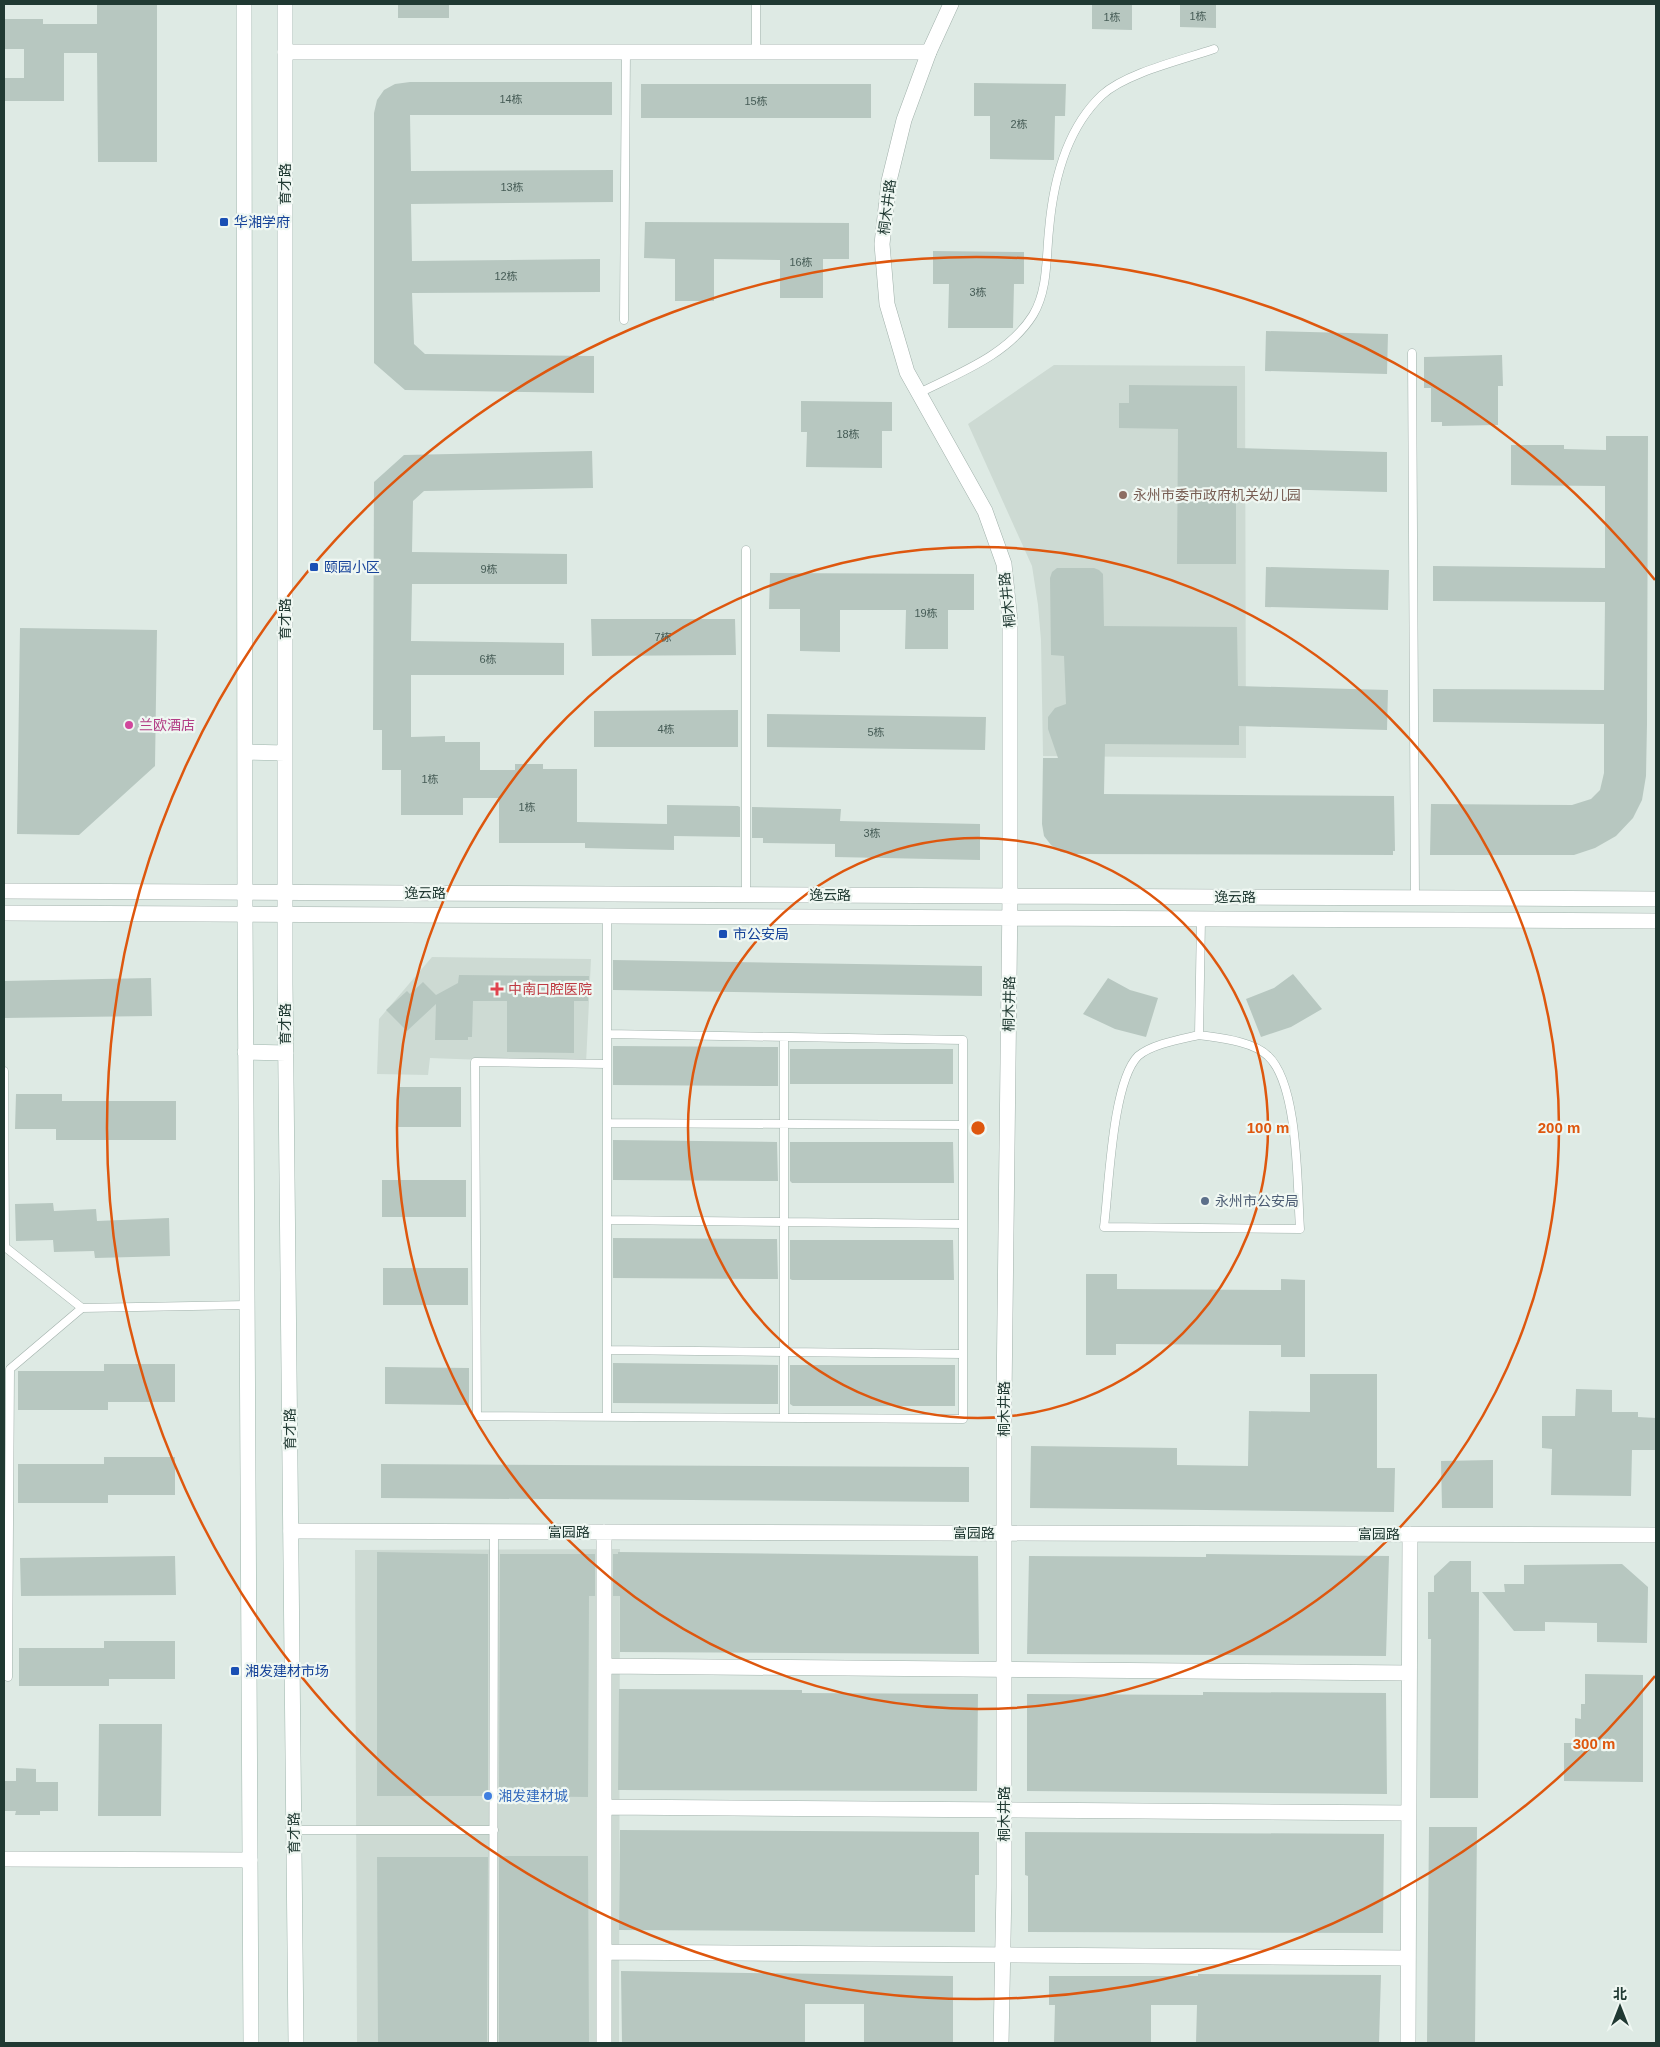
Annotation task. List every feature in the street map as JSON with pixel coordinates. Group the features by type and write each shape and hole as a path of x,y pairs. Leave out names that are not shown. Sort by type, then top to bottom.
{"street":[{"path":"244,4 245,1052 251,2043"},
{"name":"育才路","path":"285,4 285,915 296,2043"},
{"name":"桐木井路","path":"951,4 929,52 904,120 889,181 882,244 887,304 907,372 985,511 1004,564 1010,621 1010,918 1001,2043"},
{"path":"285,52 929,52"},
{"path":"245,752 285,753"},
{"name":"逸云路","path":"4,891 1656,899"},
{"name":"逸云路","path":"4,913 1656,921"},
{"path":"245,1052 286,1053"},
{"name":"富园路","path":"291,1531 1656,1535"},
{"path":"604,1532 604,2043"},
{"path":"1408,2043 1410,1534"},
{"path":"604,1666 1409,1673"},
{"path":"604,1807 1409,1813"},
{"path":"4,1859 250,1860"},
{"path":"604,1952 1408,1958"}],"lane":[{"path":"756,4 756,51"},
{"path":"919,393 987,359 1014,338 1033,314 1045,282 1051,206 1061,164 1077,127 1103,95 1136,76 1214,49"},
{"path":"624,320 626,51"},
{"path":"1412,353 1415,898"},
{"path":"746,550 746,894"},
{"path":"608,916 608,1417"},
{"path":"1199,1035 1200,919"},
{"path":"608,1034 963,1040 963,1419 477,1416 475,1062 608,1064"},
{"path":"1199,1035 1237,1041 1268,1055 1284,1079 1291,1102 1300,1229 1104,1227 1118,1105 1125,1078 1138,1056 1165,1043 1199,1035"},
{"path":"784,1038 784,1418"},
{"path":"4,1071 5,1247 82,1308"},
{"path":"608,1123 963,1125"},
{"path":"608,1220 963,1224"},
{"path":"8,1677 10,1369 82,1308 247,1305"},
{"path":"608,1350 963,1354"},
{"path":"493,2043 494,1532"},
{"path":"294,1830 494,1830"}],"shaded area":[{"name":"永州市委市政府机关幼儿园","path":"1054,365 1245,366 1246,758 1043,756 1041,640 1032,566 968,424"},
{"name":"中南口腔医院","path":"432,957 591,959 586,1064 430,1058 428,1075 377,1074 379,1019"},
{"name":"湘发建材城","path":"620,1549 619,2043 357,2043 355,1550"}],"building":[{"path":"97,4 157,4 157,162 98,162 97,53 64,53 64,101 4,101 4,78 24,78 24,49 4,49 4,19 43,19 43,24 97,24"},
{"path":"398,4 449,4 449,18 398,18"},
{"path":"1092,4 1132,4 1132,30 1092,29"},
{"path":"1216,4 1216,28 1180,27 1180,5"},
{"path":"410,82 612,82 612,115 410,115 411,171 613,170 613,202 411,204 412,261 600,259 600,292 412,293 414,344 425,354 594,356 594,393 405,390 374,363 374,113 377,100 384,90 395,84"},
{"path":"974,83 1066,84 1065,116 1055,116 1054,160 990,159 990,116 974,116"},
{"path":"641,84 871,84 871,118 641,118"},
{"path":"645,222 849,223 849,259 823,259 823,298 780,298 780,260 714,259 714,301 675,301 675,259 644,258"},
{"path":"933,251 1024,252 1024,284 1014,284 1013,328 948,328 949,284 933,284"},
{"path":"1266,331 1388,334 1387,374 1265,371"},
{"path":"1502,355 1503,386 1498,386 1498,425 1442,426 1442,422 1431,422 1431,388 1424,388 1424,357"},
{"path":"1129,385 1237,386 1237,448 1387,452 1387,492 1236,488 1236,564 1177,564 1178,429 1119,428 1119,403 1129,403"},
{"path":"801,401 892,402 892,431 882,431 882,468 806,467 807,432 801,432"},
{"path":"1606,436 1648,436 1647,724 1646,776 1642,800 1633,818 1616,836 1595,848 1574,855 1430,855 1431,804 1572,805 1591,799 1600,790 1604,773 1604,724 1433,722 1433,689 1604,690 1605,602 1433,601 1433,566 1605,568 1605,486 1511,485 1511,445 1564,445 1564,449 1606,450"},
{"path":"592,451 593,488 424,491 413,501 412,552 567,554 567,584 412,584 411,641 564,643 564,675 411,675 411,737 445,736 445,742 480,742 480,770 515,770 515,764 543,764 543,769 577,769 577,822 667,824 667,805 738,806 740,807 740,837 674,836 674,850 585,848 585,843 499,843 499,798 463,798 463,815 401,815 401,770 382,770 382,730 373,730 374,482 404,455"},
{"path":"1266,567 1389,570 1388,610 1265,607"},
{"path":"1057,568 1094,568 1103,574 1104,626 1237,627 1238,686 1388,690 1387,730 1239,726 1239,745 1105,744 1104,794 1394,796 1395,851 1393,851 1393,855 1074,854 1061,852 1051,845 1044,836 1042,824 1043,758 1058,758 1048,729 1048,717 1055,708 1066,704 1064,656 1051,655 1050,578 1052,572"},
{"path":"770,573 974,574 974,610 948,610 948,649 905,649 906,610 840,610 840,652 800,651 800,609 769,609"},
{"path":"591,619 735,619 736,655 592,656"},
{"path":"20,628 157,630 155,766 79,835 17,834"},
{"path":"738,710 738,747 594,747 594,711"},
{"path":"767,714 986,717 985,750 767,747"},
{"path":"752,807 841,809 840,821 980,824 980,860 835,857 835,844 763,843 763,838 752,838"},
{"path":"613,960 982,966 982,996 613,990"},
{"path":"1293,974 1322,1009 1291,1027 1261,1037 1246,999 1274,988"},
{"path":"459,975 589,976 588,1001 574,1001 574,1053 507,1052 507,1001 473,1001 472,1037 468,1037 468,1040 435,1040 436,1004 407,1031 386,1010 407,991 410,994 423,982 436,995 458,983"},
{"path":"151,978 152,1016 4,1018 4,981"},
{"path":"1108,978 1130,990 1158,998 1146,1037 1115,1029 1083,1014"},
{"path":"613,1046 778,1047 778,1086 613,1085"},
{"path":"790,1049 953,1049 953,1084 790,1084"},
{"path":"398,1087 461,1087 461,1127 398,1127"},
{"path":"16,1094 62,1094 62,1101 176,1101 176,1140 56,1140 56,1129 15,1129"},
{"path":"613,1140 777,1142 778,1181 613,1180"},
{"path":"790,1142 953,1142 954,1183 792,1183 790,1181"},
{"path":"382,1180 466,1180 466,1217 382,1217"},
{"path":"53,1203 54,1211 96,1209 97,1221 169,1218 170,1256 95,1258 94,1251 54,1252 53,1240 16,1241 15,1204"},
{"path":"613,1238 777,1239 778,1279 613,1278"},
{"path":"790,1240 953,1240 954,1280 792,1280 790,1279"},
{"path":"383,1268 468,1268 468,1305 383,1305"},
{"path":"1086,1274 1117,1274 1117,1289 1281,1290 1281,1279 1305,1280 1305,1357 1281,1357 1281,1345 1116,1344 1116,1355 1086,1355"},
{"path":"613,1363 778,1365 778,1404 613,1403"},
{"path":"104,1364 175,1364 175,1402 108,1402 108,1410 18,1410 18,1371 104,1371"},
{"path":"790,1365 955,1365 955,1406 793,1406 790,1404"},
{"path":"385,1367 469,1368 469,1405 385,1404"},
{"path":"1310,1374 1377,1374 1377,1468 1395,1468 1394,1512 1030,1508 1031,1446 1177,1448 1177,1465 1248,1466 1249,1411 1310,1412"},
{"path":"1576,1389 1612,1390 1612,1412 1638,1412 1638,1417 1656,1418 1656,1450 1632,1450 1631,1496 1551,1495 1552,1449 1542,1448 1542,1416 1575,1416"},
{"path":"104,1457 175,1457 175,1495 108,1495 108,1503 18,1503 18,1464 104,1464"},
{"path":"1493,1460 1493,1508 1442,1508 1441,1461"},
{"path":"381,1464 969,1467 969,1502 381,1498"},
{"path":"377,1552 488,1554 488,1796 377,1796"},
{"path":"618,1552 978,1556 979,1654 620,1652 620,1596 613,1596 613,1554 618,1554"},
{"path":"500,1554 595,1554 595,1596 589,1596 588,1797 499,1796"},
{"path":"1206,1554 1389,1556 1386,1656 1027,1654 1029,1556 1206,1557"},
{"path":"175,1556 176,1595 21,1596 20,1558"},
{"path":"1450,1561 1471,1561 1471,1592 1479,1592 1478,1798 1430,1798 1431,1639 1428,1639 1428,1592 1434,1592 1434,1576"},
{"path":"1622,1564 1648,1587 1647,1643 1597,1642 1597,1623 1545,1622 1545,1631 1514,1631 1482,1592 1505,1592 1504,1584 1524,1584 1524,1565"},
{"path":"104,1641 175,1641 175,1679 109,1679 109,1686 19,1686 19,1648 104,1648"},
{"path":"1585,1674 1643,1675 1643,1782 1564,1781 1564,1743 1575,1743 1575,1718 1581,1719 1581,1704 1585,1704"},
{"path":"619,1689 802,1690 802,1693 978,1694 977,1791 618,1790"},
{"path":"1203,1692 1386,1693 1387,1794 1027,1791 1027,1694 1203,1695"},
{"path":"99,1724 162,1724 161,1816 98,1816"},
{"path":"16,1768 36,1769 36,1782 58,1782 58,1811 40,1811 40,1815 15,1815 16,1811 4,1811 4,1781 16,1781"},
{"path":"1429,1827 1477,1827 1475,2043 1427,2043"},
{"path":"620,1830 979,1832 979,1875 975,1875 975,1932 619,1930"},
{"path":"1025,1832 1384,1834 1383,1933 1028,1932 1028,1876 1025,1875"},
{"path":"588,1856 589,2043 499,2043 499,1857"},
{"path":"377,1857 488,1857 487,2043 378,2043"},
{"path":"621,1971 953,1976 953,2043 864,2043 864,2004 805,2004 805,2043 622,2043"},
{"path":"1198,1974 1381,1975 1379,2043 1196,2043 1197,2005 1151,2005 1151,2043 1054,2043 1055,2005 1049,2005 1049,1976 1198,1976"}],"place":[{"name":"华湘学府","path":"224,222"},
{"name":"永州市委市政府机关幼儿园","path":"1123,495"},
{"name":"颐园小区","path":"314,567"},
{"name":"兰欧酒店","path":"129,725"},
{"name":"市公安局","path":"723,934"},
{"name":"中南口腔医院","path":"497,989"},
{"name":"永州市公安局","path":"1205,1201"},
{"name":"湘发建材市场","path":"235,1671"},
{"name":"湘发建材城","path":"488,1796"}]}
